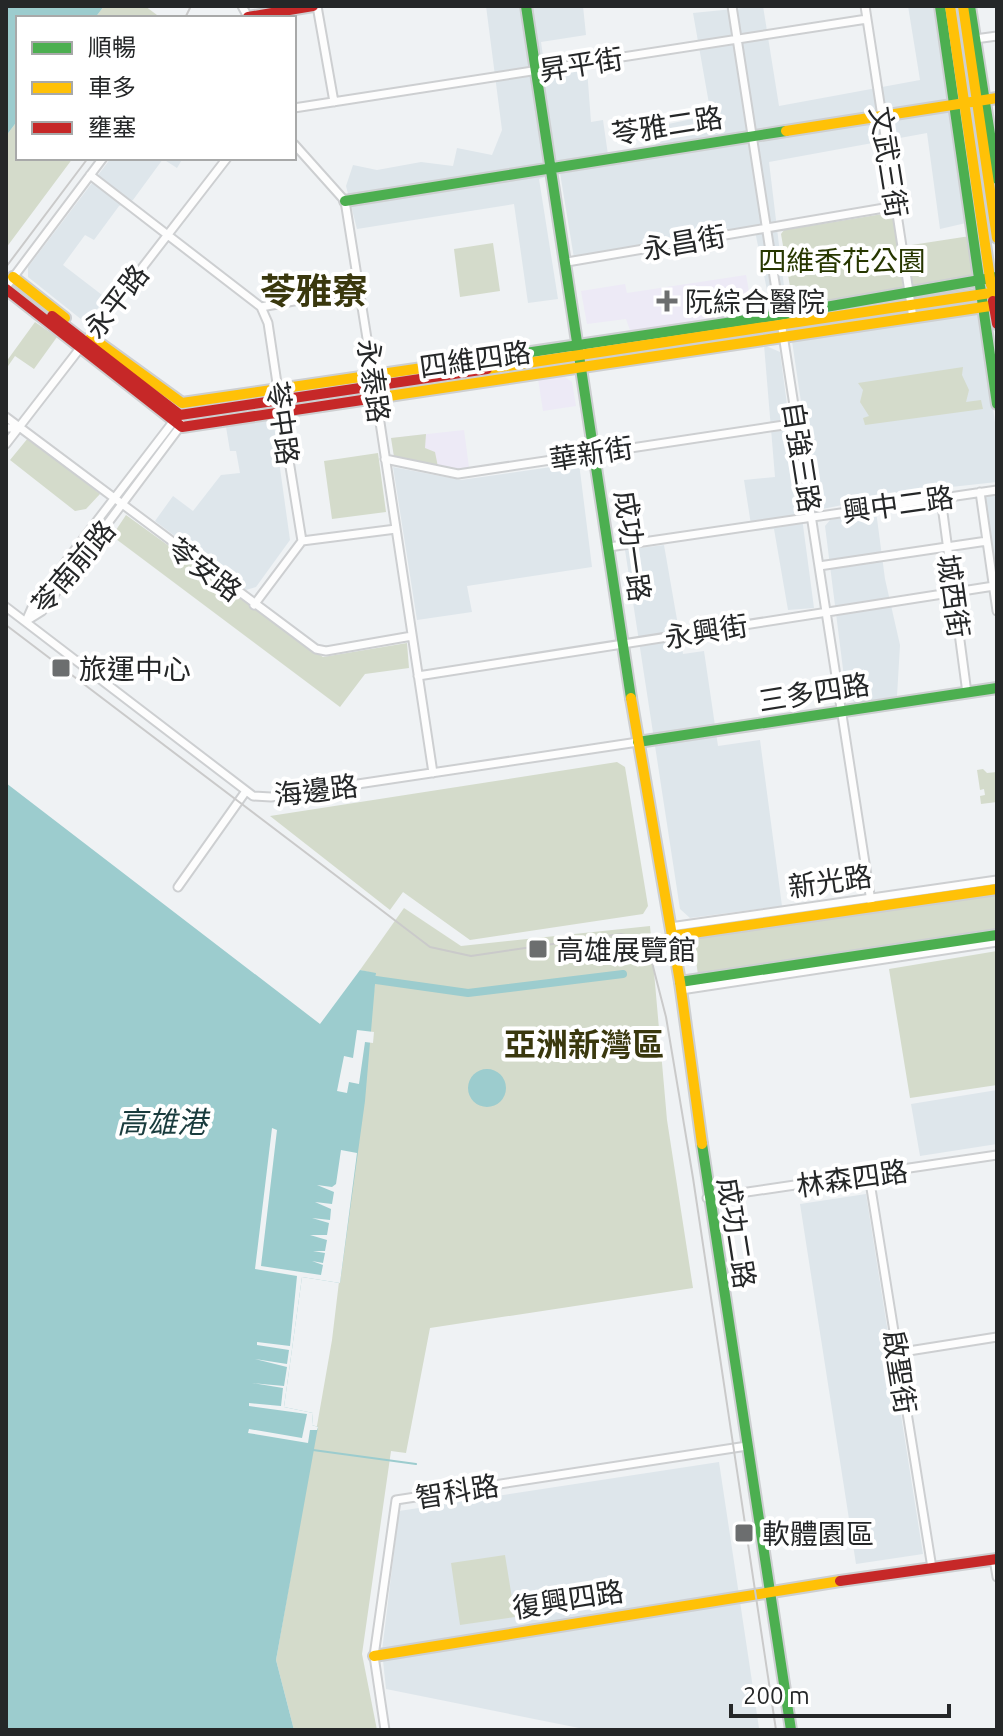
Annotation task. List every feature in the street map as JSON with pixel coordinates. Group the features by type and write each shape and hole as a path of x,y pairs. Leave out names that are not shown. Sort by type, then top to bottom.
{"street":[{"path":"259,16 315,6 334,102"},
{"path":"526,6 582,362"},
{"name":"自強三路","path":"732,6 871,904"},
{"name":"文武三街","path":"865,6 913,318"},
{"path":"940,6 997,179"},
{"path":"950,6 997,238"},
{"path":"963,6 990,293 997,404"},
{"path":"970,6 975,39 970,102"},
{"name":"昇平街","path":"296,108 867,19"},
{"path":"975,39 997,36"},
{"name":"苓雅二路","path":"345,201 997,98"},
{"path":"296,146 345,201"},
{"path":"85,342 182,403 178,421 85,342 8,284 101,160"},
{"name":"永平路","path":"6,444 225,160"},
{"path":"90,175 261,307 360,289"},
{"name":"永泰路","path":"345,201 433,773"},
{"name":"永昌街","path":"567,262 896,206"},
{"name":"四維四路","path":"582,362 909,290 988,278"},
{"name":"四維四路","path":"182,403 579,344 990,293"},
{"path":"991,306 997,324"},
{"name":"四維四路","path":"178,421 582,362 784,338 991,306"},
{"name":"苓中路","path":"261,307 268,323 302,541"},
{"name":"成功一路","path":"582,362 638,742"},
{"name":"苓安路","path":"6,417 316,649 326,651 412,636"},
{"name":"苓南前路","path":"26,621 34,603 178,421"},
{"name":"苓南前路","path":"26,621 42,611 124,505 178,421"},
{"name":"華新街","path":"385,459 458,474 797,423"},
{"path":"6,428 18,428"},
{"name":"興中二路","path":"609,547 997,490"},
{"path":"980,492 997,611"},
{"name":"城西街","path":"941,498 967,693"},
{"path":"254,605 302,541 396,529"},
{"path":"819,566 987,541"},
{"name":"永興街","path":"418,676 994,586"},
{"name":"海邊路","path":"6,607 253,796 271,797 638,742"},
{"name":"三多四路","path":"638,742 997,688"},
{"name":"成功二路","path":"638,742 680,986 707,1198 791,1730"},
{"path":"178,887 246,791"},
{"name":"新光路","path":"871,904 997,880"},
{"name":"新光路","path":"671,932 997,889"},
{"path":"680,986 997,935"},
{"path":"680,986 997,942"},
{"name":"林森四路","path":"707,1198 997,1155"},
{"name":"啟聖街","path":"869,1176 932,1568"},
{"path":"896,1353 997,1337"},
{"name":"智科路","path":"385,1730 374,1656 396,1500 747,1446"},
{"path":"996,1559 997,1577"},
{"name":"復興四路","path":"374,1656 996,1559"}],"shaded area":[{"path":"486,6 583,6 586,35 541,42 546,77 587,69 591,122 603,120 608,155 656,147 654,127 711,115 693,13 763,6 779,106 920,80 908,6 937,6 966,223 940,229 927,133 769,162 786,303 770,305 754,226 574,258 560,173 539,179 558,299 528,303 514,204 357,229 346,186 353,165 377,170 421,162 453,166 457,148 492,155 502,130"},
{"path":"109,160 162,160 133,200 119,206 94,240 85,235 63,265 106,298 90,318 82,320 28,277 28,267"},
{"path":"165,160 182,160 177,168"},
{"name":"阮綜合醫院","path":"746,275 753,313 632,336 626,319 587,324 581,291 625,284 627,293"},
{"path":"980,312 997,437 997,482 914,491 817,510 792,341"},
{"path":"764,345 780,352 814,608 788,610 774,529 752,531 744,480 775,477"},
{"path":"562,375 572,382 576,406 543,411 538,379"},
{"path":"267,421 274,425 290,540 256,587 246,590 155,521 173,496 193,511 221,475 240,473 236,451 230,451 226,427"},
{"path":"464,430 469,467 460,470 394,457 391,438"},
{"path":"579,463 592,567 467,586 472,612 417,620 393,467 461,480"},
{"path":"997,495 997,592 984,497"},
{"path":"876,511 885,579 900,645 897,696 855,703 846,693 825,526 830,520"},
{"path":"664,545 683,654 704,651 718,746 760,740 782,906 690,918 680,909 625,550"},
{"path":"997,1090 997,1144 920,1156 911,1104"},
{"path":"866,1194 923,1554 856,1564 800,1204"},
{"path":"719,1462 759,1728 589,1730 386,1689 382,1651 399,1511"}],"green space":[{"path":"104,6 145,6 158,16 96,16"},
{"path":"16,123 16,160 72,160 6,248 6,136"},
{"name":"四維香花公園","path":"889,213 893,216 903,287 797,307 793,304 781,234 784,230"},
{"path":"970,236 976,272 973,276 911,287 905,246"},
{"path":"493,243 500,291 460,297 454,249"},
{"path":"35,322 57,337 34,369 15,356 6,369 6,362"},
{"path":"963,367 962,375 969,390 966,402 981,400 983,409 865,425 863,418 869,416 860,402 863,390 858,383"},
{"path":"426,434 425,448 435,452 438,467 394,457 391,438"},
{"path":"28,438 100,494 86,509 75,511 10,460"},
{"path":"378,453 386,512 332,519 324,461"},
{"path":"126,515 323,657 407,643 409,668 365,674 340,707 112,536"},
{"path":"617,762 625,767 648,906 643,914 470,940 403,892 390,910 270,816"},
{"path":"983,769 987,773 997,772 997,802 981,804 980,796 985,795 984,789 980,790 977,770"},
{"path":"997,893 997,932 698,975 693,938"},
{"path":"404,908 461,946 650,926 667,1120 693,1288 430,1328 406,1453 391,1451 362,1654 377,1730 294,1730 276,1660 332,1340 376,974 360,970"},
{"path":"997,951 997,1085 910,1098 889,969"},
{"path":"505,1555 515,1617 460,1625 451,1563"}],"water":[{"path":"6,6 104,6 96,16 16,16 16,123 6,136"},
{"name":"高雄港","path":"6,783 320,1024 360,970 376,973 365,1101 340,1283 302,1277 284,1407 313,1413 312,1425 318,1427 276,1660 294,1730 6,1730"},
{"path":"487,1069 500,1075 506,1088 500,1101 487,1107 474,1101 468,1088 474,1075"}],"pier":[{"path":"357,1030 374,1032 373,1043 365,1042 359,1084 349,1082 347,1093 337,1091 344,1056 353,1058"},
{"path":"272,1128 277,1130 261,1266 321,1275 323,1265 312,1261 323,1263 325,1253 313,1251 325,1251 327,1240 310,1235 327,1235 329,1223 312,1218 330,1220 331,1209 315,1202 332,1204 334,1192 317,1185 332,1187 336,1184 341,1150 357,1153 340,1283 302,1277 284,1407 313,1413 312,1425 318,1427 317,1430 310,1430 308,1443 248,1433 249,1429 302,1438 307,1414 249,1406 249,1403 281,1406 283,1388 252,1383 284,1386 287,1367 255,1359 287,1364 289,1350 257,1345 257,1342 290,1346 297,1276 255,1269"}],"waterway":[{"path":"376,980 468,993 623,974"},
{"path":"313,1450 416,1464"}],"tram line":[{"path":"186,16 191,6"},
{"path":"6,267 86,160"},
{"path":"6,625 430,947 471,956 621,934 641,939 648,947 666,1017 693,1178 776,1730"}],"traffic: fast":[{"path":"526,6 631,698"},
{"path":"940,6 997,404"},
{"path":"970,6 997,179"},
{"path":"345,201 786,131"},
{"path":"484,359 780,315 997,277"},
{"path":"638,742 997,688"},
{"path":"680,982 997,935"},
{"path":"702,1144 791,1730"}],"traffic: slow":[{"path":"950,6 991,285"},
{"path":"963,6 997,238"},
{"path":"786,131 997,98"},
{"path":"13,277 65,318"},
{"path":"487,369 997,292"},
{"path":"362,400 997,305"},
{"path":"91,337 182,403 484,359"},
{"path":"631,698 680,982 702,1144"},
{"path":"672,936 997,889"},
{"path":"374,1656 840,1581"}],"traffic: jam":[{"path":"254,16 313,6"},
{"path":"6,289 182,427 362,400"},
{"path":"993,301 997,324"},
{"path":"52,316 180,415 487,369"},
{"path":"840,1581 997,1559"}],"place":[{"name":"阮綜合醫院","path":"667,301"},
{"name":"旅運中心","path":"61,668"},
{"name":"高雄展覽館","path":"538,949"},
{"name":"軟體園區","path":"744,1533"}],"district":[{"name":"苓雅寮","path":"314,290"},
{"name":"亞洲新灣區","path":"584,1044"}]}
